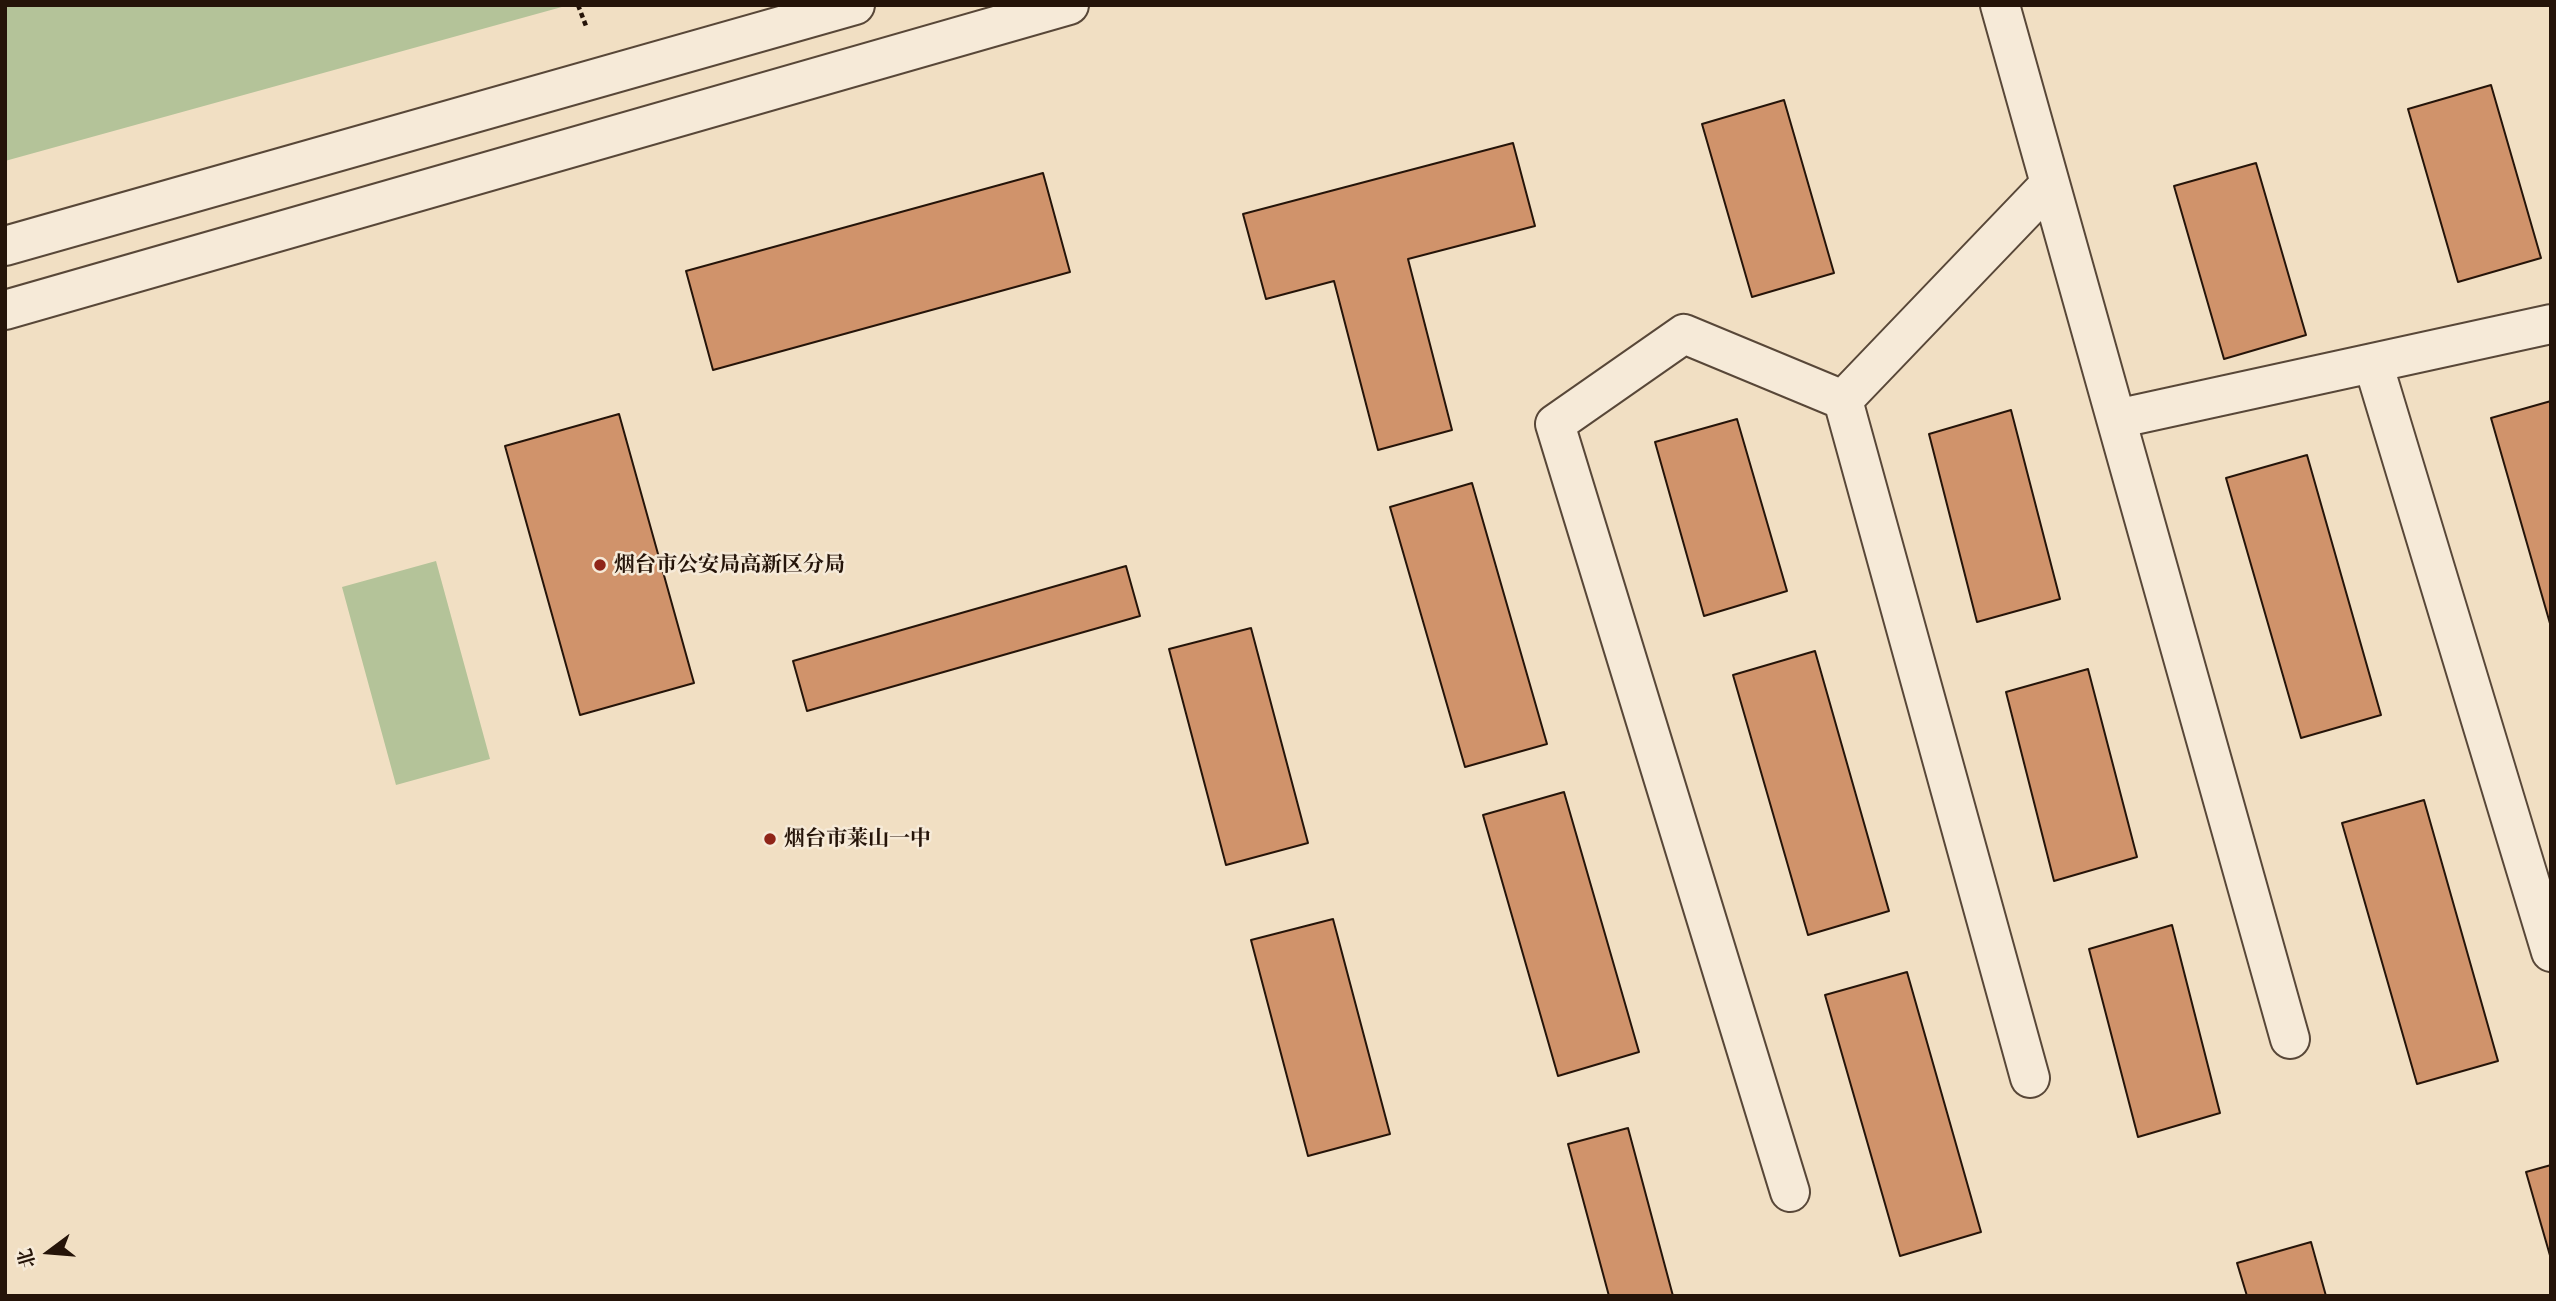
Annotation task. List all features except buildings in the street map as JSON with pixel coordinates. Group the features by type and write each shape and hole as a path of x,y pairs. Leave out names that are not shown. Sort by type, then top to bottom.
{"street":[{"path":"5,246 855,5"},
{"path":"5,310 1069,5"},
{"path":"2000,5 2290,1039"},
{"path":"1843,400 2050,184"},
{"path":"2116,419 2551,324"},
{"path":"1790,1192 1555,424 1684,334 1843,400"},
{"path":"2373,363 2551,951"},
{"path":"1843,400 2030,1078"}],"path":[{"path":"578,5 586,26"}],"green space":[{"path":"5,5 569,5 5,161"},
{"path":"436,561 490,759 396,785 342,587"}],"place":[{"name":"烟台市公安局高新区分局","path":"600,565"},
{"name":"烟台市莱山一中","path":"770,839"}]}
